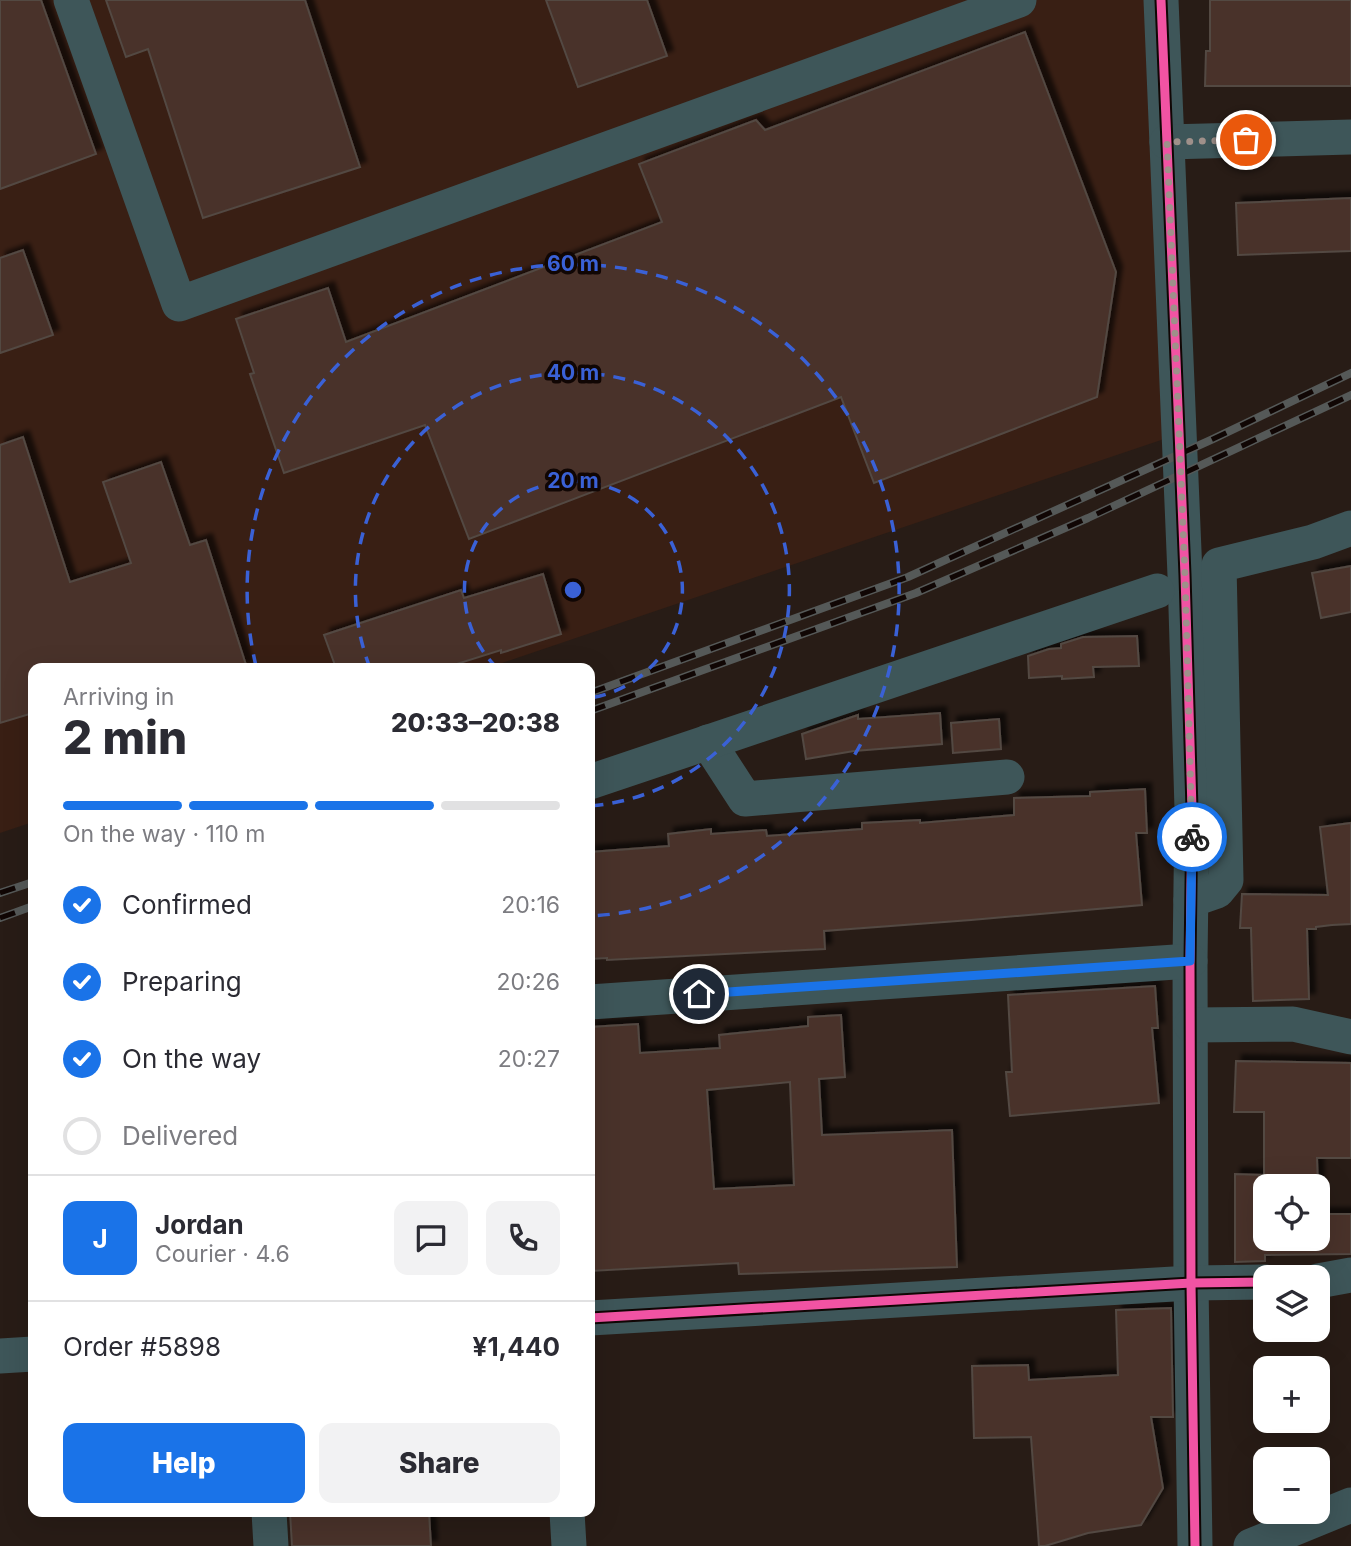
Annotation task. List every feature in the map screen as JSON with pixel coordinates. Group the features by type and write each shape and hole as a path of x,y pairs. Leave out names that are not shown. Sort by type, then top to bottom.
{"street":[{"path":"71,0 179,304 1019,0"},
{"path":"1161,0 1192,809 1191,1283 1195,1546"},
{"path":"1167,142 1351,137"},
{"path":"1191,900 1217,891 1226,880 1219,565 1313,542 1351,528"},
{"path":"595,780 1157,591"},
{"path":"708,742 744,799 1007,776"},
{"path":"595,1002 1190,961"},
{"path":"1191,1025 1293,1024 1351,1037"},
{"path":"1330,1279 1351,1275"},
{"path":"595,1318 1191,1283 1253,1282"},
{"path":"0,1356 28,1354"},
{"path":"1251,1546 1351,1505"},
{"path":"270,1517 271,1546"},
{"path":"567,1517 569,1546"}],"shaded area":[{"path":"0,0 1145,0 1179,434 502,663 28,663 28,824 0,833"}],"building":[{"path":"0,0 41,0 96,154 0,189"},
{"path":"106,0 305,0 360,167 203,218 148,49 126,57"},
{"path":"546,0 647,0 667,56 578,87"},
{"path":"1210,0 1351,0 1351,86 1205,86 1206,51 1210,51"},
{"path":"1025,32 1116,272 1097,397 874,483 841,397 469,539 425,425 284,473 250,374 254,373 236,319 328,288 346,342 662,222 639,164 756,120 765,130"},
{"path":"1351,198 1351,251 1238,255 1236,203"},
{"path":"23,250 53,335 0,353 0,258"},
{"path":"23,437 70,582 131,563 103,482 161,462 190,545 206,540 245,663 28,663 28,715 0,723 0,445"},
{"path":"1351,566 1351,612 1321,618 1312,573"},
{"path":"543,574 561,634 460,663 334,663 324,635 461,590 464,598"},
{"path":"1137,636 1139,666 1093,667 1094,677 1029,678 1028,656 1061,648 1061,644 1083,637"},
{"path":"940,713 942,744 854,751 806,759 802,734 858,715 858,719"},
{"path":"999,719 1001,749 953,753 951,723"},
{"path":"1145,789 1147,833 1136,833 1142,905 824,931 825,949 595,959 595,852 669,846 668,834 711,829 711,834 766,830 767,836 862,829 862,823 920,820 920,823 1014,815 1014,798 1090,796 1090,792"},
{"path":"1351,823 1351,924 1307,929 1309,999 1253,1001 1251,928 1240,928 1242,894 1328,895 1320,827"},
{"path":"1155,986 1158,1028 1152,1028 1159,1103 1010,1116 1006,1072 1012,1072 1008,995"},
{"path":"841,1015 845,1077 819,1079 822,1135 952,1130 957,1267 739,1274 738,1263 595,1271 595,1027 638,1024 640,1053 720,1048 719,1035 808,1026 808,1017","holes":["790,1082 794,1185 714,1189 707,1090"]},
{"path":"1236,1061 1351,1063 1351,1158 1317,1158 1318,1174 1264,1174 1264,1112 1234,1112"},
{"path":"1235,1174 1253,1175 1253,1251 1330,1251 1330,1214 1351,1214 1351,1254 1265,1255 1265,1261 1235,1262"},
{"path":"1171,1308 1173,1417 1151,1417 1163,1488 1141,1525 1088,1533 1039,1546 1031,1437 974,1438 972,1366 1028,1365 1029,1380 1118,1375 1116,1310"},
{"path":"290,1517 429,1517 431,1546 292,1546"}],"railway":[{"path":"595,691 908,577 1213,439 1351,373"},
{"path":"595,709 916,593 1088,518 1351,395"},
{"path":"0,893 28,884"},
{"path":"0,918 28,908"}],"cycle path":[{"path":"1161,0 1192,809 1191,1283 1195,1546"},
{"path":"595,1318 1191,1283 1253,1282"}],"way so far":[{"path":"1192,837 1185,575 1167,142 1246,140"}],"route":[{"path":"699,994 1190,961 1192,837"}]}
